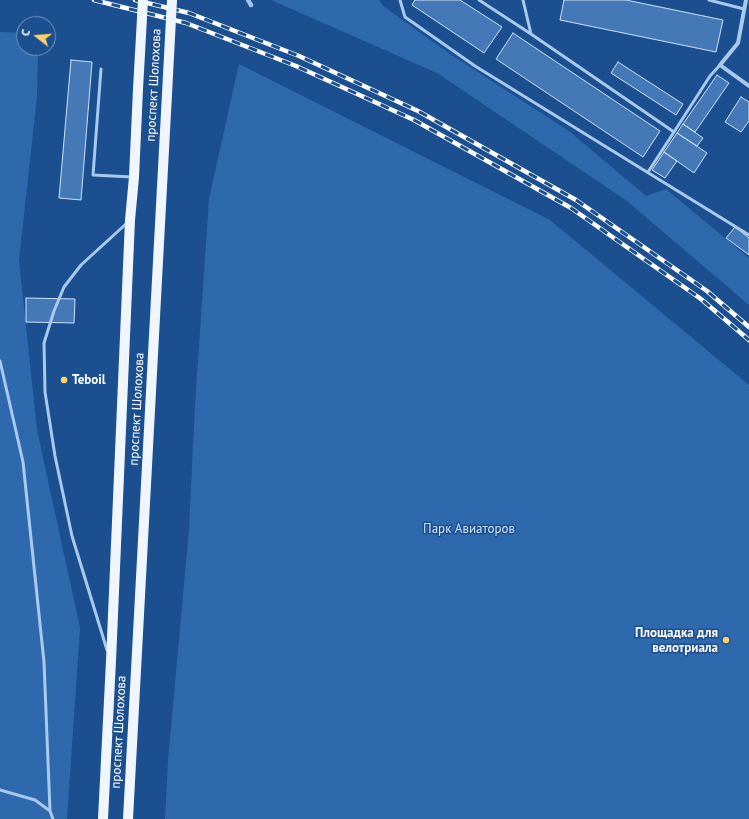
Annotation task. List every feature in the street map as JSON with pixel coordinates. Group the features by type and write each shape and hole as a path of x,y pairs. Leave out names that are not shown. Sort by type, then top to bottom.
{"main road":[{"name":"проспект Шолохова","path":"102,819 111,661 130,220 134,177 143,0"},
{"name":"проспект Шолохова","path":"128,819 172,0"}],"street":[{"path":"746,0 738,43 720,66 749,86"}],"lane":[{"path":"400,0 405,17 475,66 749,236"},
{"path":"479,0 674,132"},
{"path":"523,0 531,34"},
{"path":"709,0 744,9"},
{"path":"648,172 710,76 720,66"},
{"path":"101,69 93,175 134,177"},
{"path":"111,661 68,522 44,392 44,343 54,311 64,287 81,264 130,220"},
{"path":"0,361 24,462 44,662 50,811 53,819"},
{"path":"0,790 35,800 50,811"}],"green space":[{"path":"271,0 379,0 383,6 453,56 569,131 646,196 666,189 749,258 749,305 627,201 437,73"},
{"path":"0,32 16,33 16,56 38,56 37,97 19,260 37,430 80,628 67,819 0,819"},
{"name":"Парк Авиаторов","path":"239,64 550,220 749,385 749,819 165,819 168,760 189,529 195,404 209,199"}],"building":[{"path":"415,0 460,0 502,27 484,53 412,5"},
{"path":"564,0 626,0 723,20 716,52 560,20"},
{"path":"513,33 660,131 643,157 496,59"},
{"path":"71,60 92,62 81,200 59,198"},
{"path":"618,62 683,104 676,115 611,73"},
{"path":"717,75 729,83 695,132 683,124"},
{"path":"741,97 749,102 749,121 741,132 725,122"},
{"path":"683,124 703,138 697,146 677,133"},
{"path":"677,133 707,153 694,173 664,152"},
{"path":"664,152 677,161 665,178 652,170"},
{"path":"735,227 749,238 749,255 726,238"},
{"path":"26,298 75,299 74,323 26,322"}],"waterway":[{"path":"248,0 251,5"}],"railway":[{"path":"94,0 186,23 296,66 414,120 571,208 701,299 749,340"},
{"path":"135,0 189,13 299,56 418,111 576,200 707,291 749,327"}],"place":[{"name":"Teboil","path":"64,380"},
{"name":"Площадка для велотриала","path":"726,640"}]}
